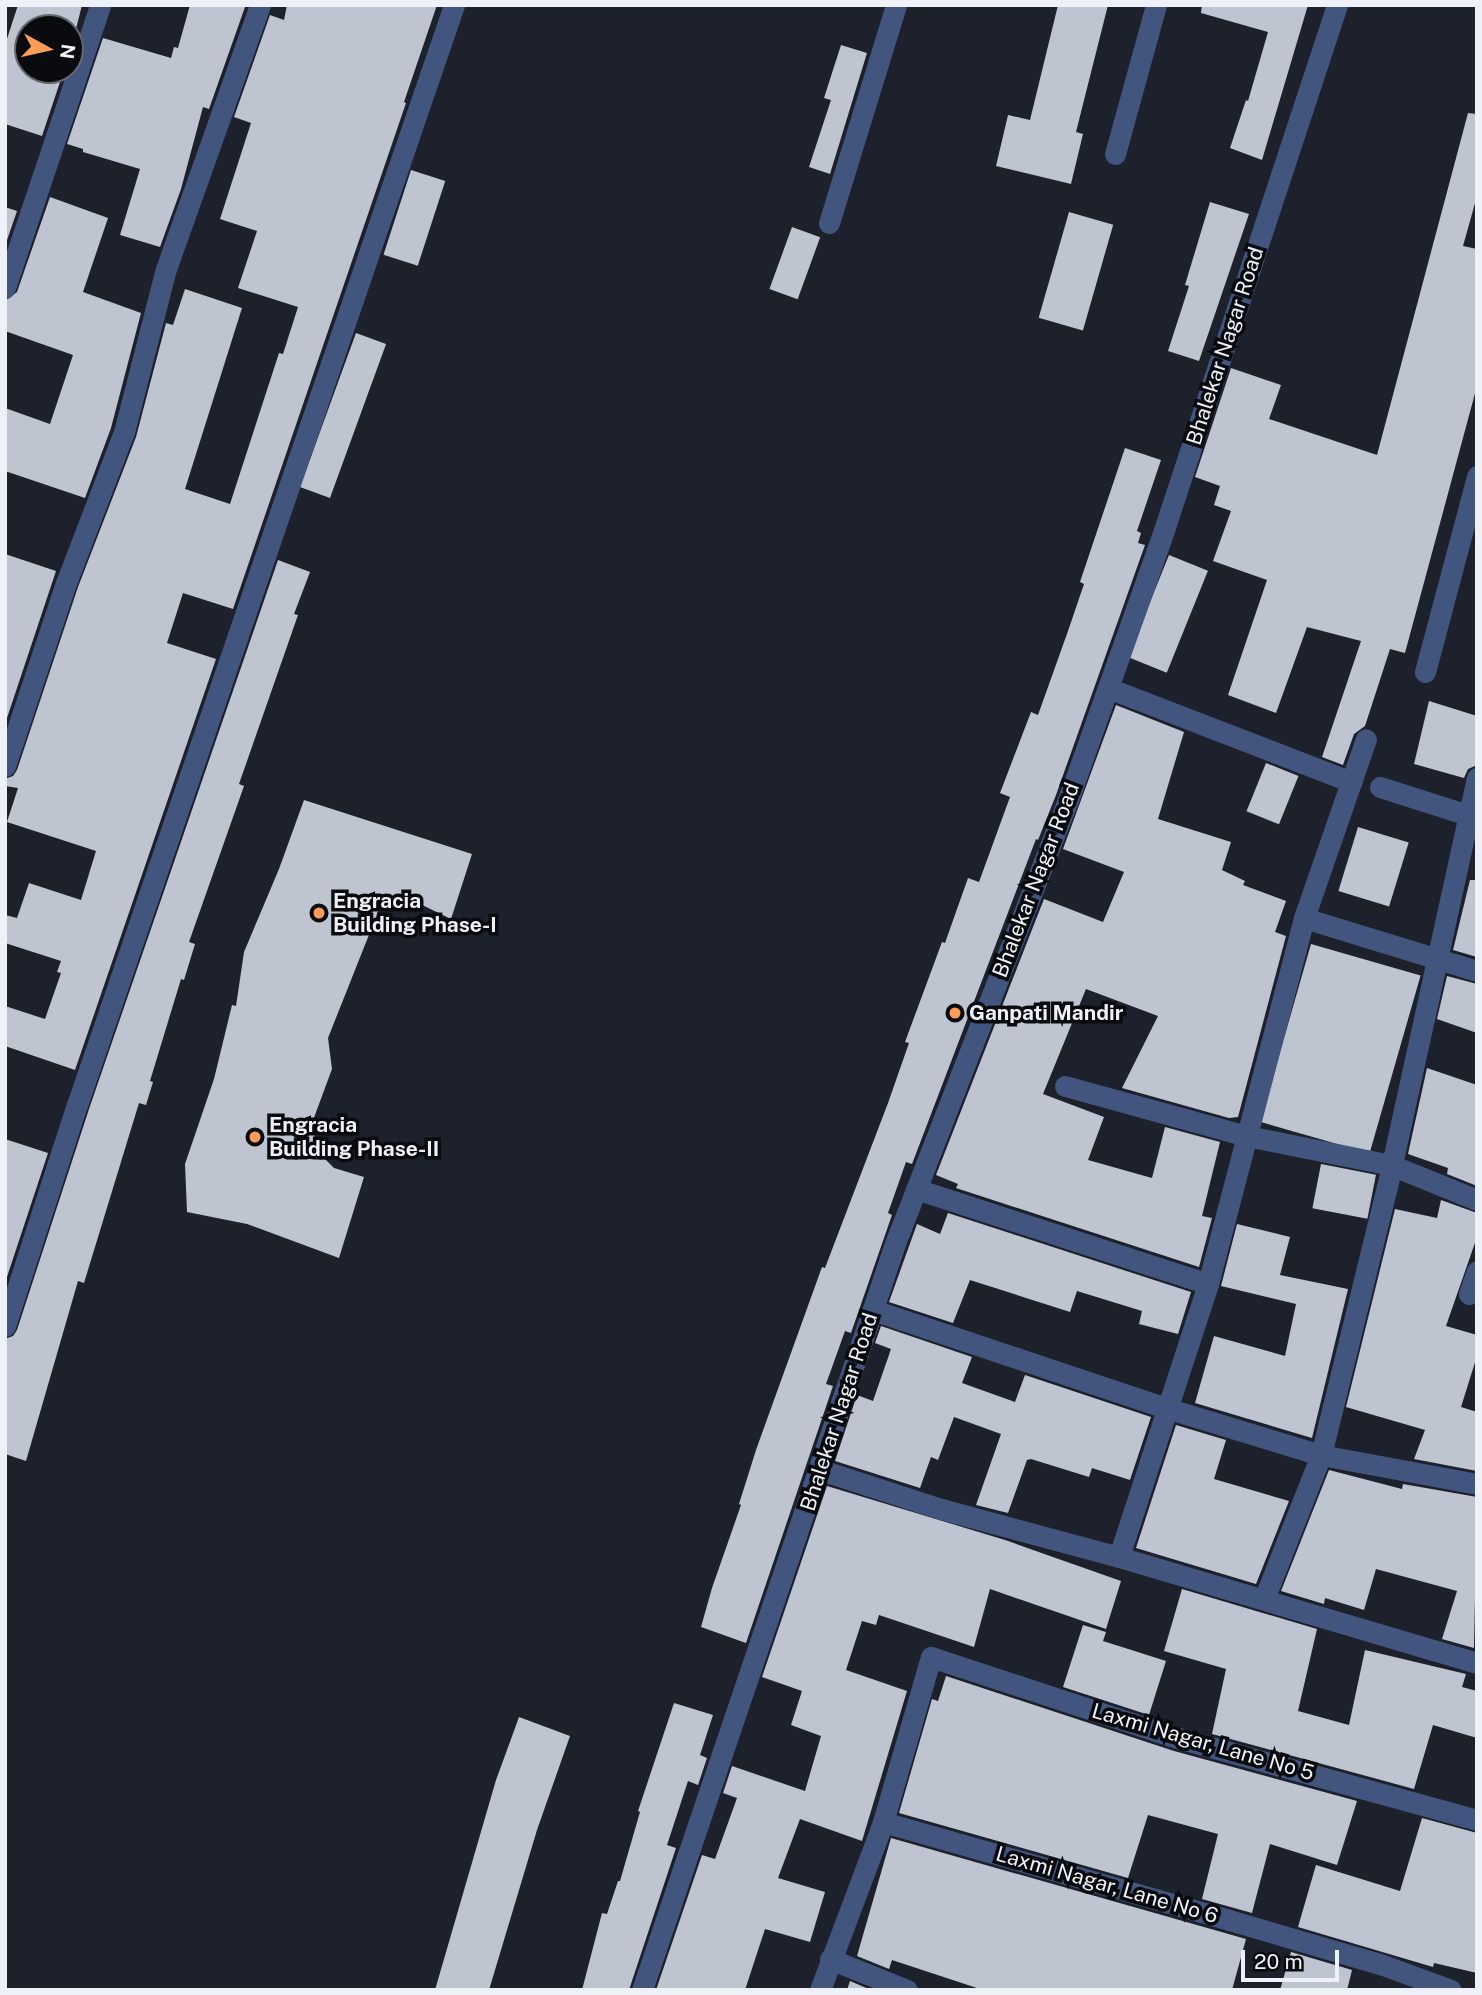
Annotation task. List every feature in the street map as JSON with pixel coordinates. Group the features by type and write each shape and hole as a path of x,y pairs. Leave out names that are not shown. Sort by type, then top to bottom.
{"street":[{"path":"5,288 100,5"},
{"path":"5,766 65,583 124,432 166,269 260,5"},
{"path":"5,1326 82,1092 454,5"},
{"path":"829,223 896,5"},
{"path":"1115,154 1156,5"},
{"name":"Bhalekar Nagar Road","path":"642,1990 916,1189 1068,800 1164,530 1337,5"},
{"path":"1425,672 1477,476"},
{"path":"1108,688 1351,782"},
{"path":"1119,1557 1208,1283 1304,918 1366,739"},
{"path":"1264,1599 1321,1454 1391,1166 1436,958 1472,816 1477,778"},
{"path":"1380,787 1472,816"},
{"path":"1304,918 1477,971"},
{"path":"1065,1086 1247,1136 1391,1166 1477,1200"},
{"path":"916,1189 1208,1283"},
{"path":"1469,1294 1477,1271"},
{"path":"873,1310 1167,1408 1321,1454 1477,1484"},
{"path":"821,1470 941,1509 1119,1557 1477,1664"},
{"name":"Laxmi Nagar, Lane No 5","path":"883,1822 931,1657 1178,1738 1477,1820"},
{"path":"820,1990 883,1822"},
{"name":"Laxmi Nagar, Lane No 6","path":"883,1822 1255,1927 1383,1965 1451,1990"},
{"path":"830,1959 908,1990"}],"building":[{"path":"18,5 82,5 80,14 15,14"},
{"path":"190,5 245,7 209,109 203,107 181,189 160,247 120,235 140,169 83,152 83,149 67,144 103,38 171,58 174,47 178,48"},
{"path":"287,5 437,5 233,609 183,593 167,643 216,659 75,1070 5,1046 5,1006 45,1019 61,973 57,972 61,961 5,943 5,915 17,918 29,883 81,900 96,851 7,822 18,788 5,786 5,779 13,776 17,770 78,587 136,437 166,323 173,325 185,289 242,308 185,489 230,504 279,353 283,354 298,307 238,288 257,231 220,219 251,123 234,117 270,15 284,20"},
{"path":"1058,5 1108,5 1076,132 1083,134 1071,184 996,166 1008,115 1030,120"},
{"path":"1202,5 1308,5 1262,160 1230,148 1246,100 1248,101 1268,32 1201,13"},
{"path":"14,17 14,84 59,84 42,136 5,124 5,45"},
{"path":"841,45 867,53 830,174 809,167 831,100 824,98"},
{"path":"1468,113 1477,114 1477,196 1463,246 1477,249 1477,386 1405,653 1390,649 1365,726 1354,734 1343,765 1322,757 1361,641 1307,627 1276,713 1228,695 1267,580 1213,561 1231,511 1214,505 1220,486 1195,477 1231,368 1281,385 1269,419 1377,455"},
{"path":"411,170 445,181 418,266 383,255"},
{"path":"50,197 108,218 83,292 141,313 111,428 85,498 5,471 5,408 50,424 73,355 5,331 5,301 17,292"},
{"path":"1210,202 1249,214 1199,361 1168,351 1189,286 1185,285"},
{"path":"5,207 17,211 5,246"},
{"path":"1069,212 1113,225 1083,330 1039,318"},
{"path":"792,227 820,237 798,299 769,289"},
{"path":"356,333 386,344 330,498 300,487"},
{"path":"1125,448 1161,460 1137,531 1141,533 1138,543 1145,545 1056,795 1038,840 1036,839 912,1164 906,1162 888,1213 892,1215 851,1333 845,1331 826,1384 833,1386 746,1643 701,1627 712,1588 741,1505 739,1504 756,1450 822,1267 825,1268 888,1103 909,1043 905,1042 942,942 945,943 968,878 979,882 1010,797 1000,793 1031,712 1038,715 1084,584 1080,582"},
{"path":"5,554 56,571 5,724"},
{"path":"1169,555 1208,571 1167,673 1128,657"},
{"path":"278,560 310,572 294,614 298,615 239,784 244,786 189,942 195,944 184,980 181,979 150,1081 153,1082 146,1105 139,1103 84,1283 78,1281 26,1461 5,1454 5,1339 13,1336 17,1330 89,1109"},
{"path":"1429,701 1477,716 1477,765 1468,769 1464,778 1414,764"},
{"path":"1116,705 1184,732 1158,819 1231,842 1222,870 1245,881 1243,885 1286,901 1275,932 1286,936 1238,1117 1229,1118 1122,1088 1158,1016 1086,989 1043,1094 1104,1117 1088,1160 1152,1178 1165,1127 1220,1142 1202,1216 1212,1218 1199,1267 956,1188 958,1184 936,1175 1044,899 1103,922 1124,872 1063,849"},
{"path":"1266,763 1298,776 1279,824 1247,811"},
{"path":"304,800 472,854 451,919 414,901 380,907 328,1038 332,1069 312,1123 318,1152 334,1168 364,1177 339,1258 247,1224 187,1212 185,1164 214,1079 232,1005 236,1006 244,952"},
{"path":"1358,827 1409,842 1389,907 1338,891"},
{"path":"1470,880 1477,880 1477,957 1453,950"},
{"path":"1311,944 1421,975 1370,1153 1260,1122"},
{"path":"1447,976 1477,984 1477,1033 1437,1019"},
{"path":"1427,1068 1477,1085 1477,1186 1447,1174 1448,1168 1408,1154"},
{"path":"5,1139 48,1153 5,1283"},
{"path":"1321,1164 1376,1175 1367,1219 1312,1208"},
{"path":"1441,1200 1477,1213 1477,1237 1446,1326 1477,1335 1477,1356 1461,1407 1477,1412 1477,1471 1414,1459 1425,1430 1346,1407 1395,1209 1437,1218"},
{"path":"948,1213 1191,1292 1178,1334 1139,1324 1142,1311 1077,1291 1070,1312 970,1280 953,1323 889,1302 917,1224 940,1234"},
{"path":"1237,1224 1290,1237 1280,1275 1348,1289 1312,1438 1195,1403 1214,1336 1285,1356 1296,1304 1221,1286"},
{"path":"881,1326 972,1357 962,1383 1015,1402 1025,1375 1151,1417 1130,1480 1092,1468 1089,1477 1031,1459 1027,1460 1008,1513 976,1505 1001,1434 954,1417 938,1460 931,1457 920,1488 835,1461 857,1395 873,1401 891,1349 875,1343"},
{"path":"1176,1425 1226,1440 1214,1479 1289,1501 1256,1584 1136,1548"},
{"path":"1329,1470 1402,1489 1403,1484 1477,1497 1474,1648 1442,1639 1457,1591 1376,1569 1364,1610 1325,1598 1324,1604 1281,1591"},
{"path":"827,1486 1005,1540 1121,1581 1106,1629 990,1589 974,1647 879,1615 876,1625 862,1621 846,1670 907,1691 862,1841 800,1819 778,1878 825,1892 810,1942 765,1929 745,1990 656,1990 702,1855 715,1859 737,1798 723,1793 732,1766 805,1791 821,1736 791,1725 802,1691 762,1677"},
{"path":"1182,1589 1317,1629 1298,1711 1349,1725 1365,1650 1466,1674 1462,1687 1477,1691 1477,1738 1433,1725 1414,1789 1212,1734 1226,1669 1164,1651"},
{"path":"1083,1625 1106,1632 1103,1641 1166,1661 1149,1715 1063,1687"},
{"path":"946,1676 1174,1751 1357,1801 1337,1865 1270,1844 1252,1913 1202,1899 1218,1834 1148,1815 1128,1878 899,1813 932,1699 938,1701"},
{"path":"674,1703 713,1715 700,1755 707,1758 698,1785 688,1781 667,1845 676,1848 629,1990 582,1990 602,1913 607,1914 620,1881 640,1812 638,1811"},
{"path":"519,1717 570,1736 537,1830 489,1990 435,1990 496,1780"},
{"path":"1422,1818 1477,1833 1477,1973 1434,1963 1433,1967 1298,1927 1316,1865 1400,1891"},
{"path":"891,1838 1246,1939 1232,1990 983,1990 892,1960 889,1969 857,1956"},
{"path":"1291,1952 1352,1970 1347,1990 1280,1990"},
{"path":"850,1981 871,1990 847,1990"}],"place":[{"name":"Engracia Building Phase-I","path":"319,913"},
{"name":"Ganpati Mandir","path":"955,1013"},
{"name":"Engracia Building Phase-II","path":"255,1137"}]}
